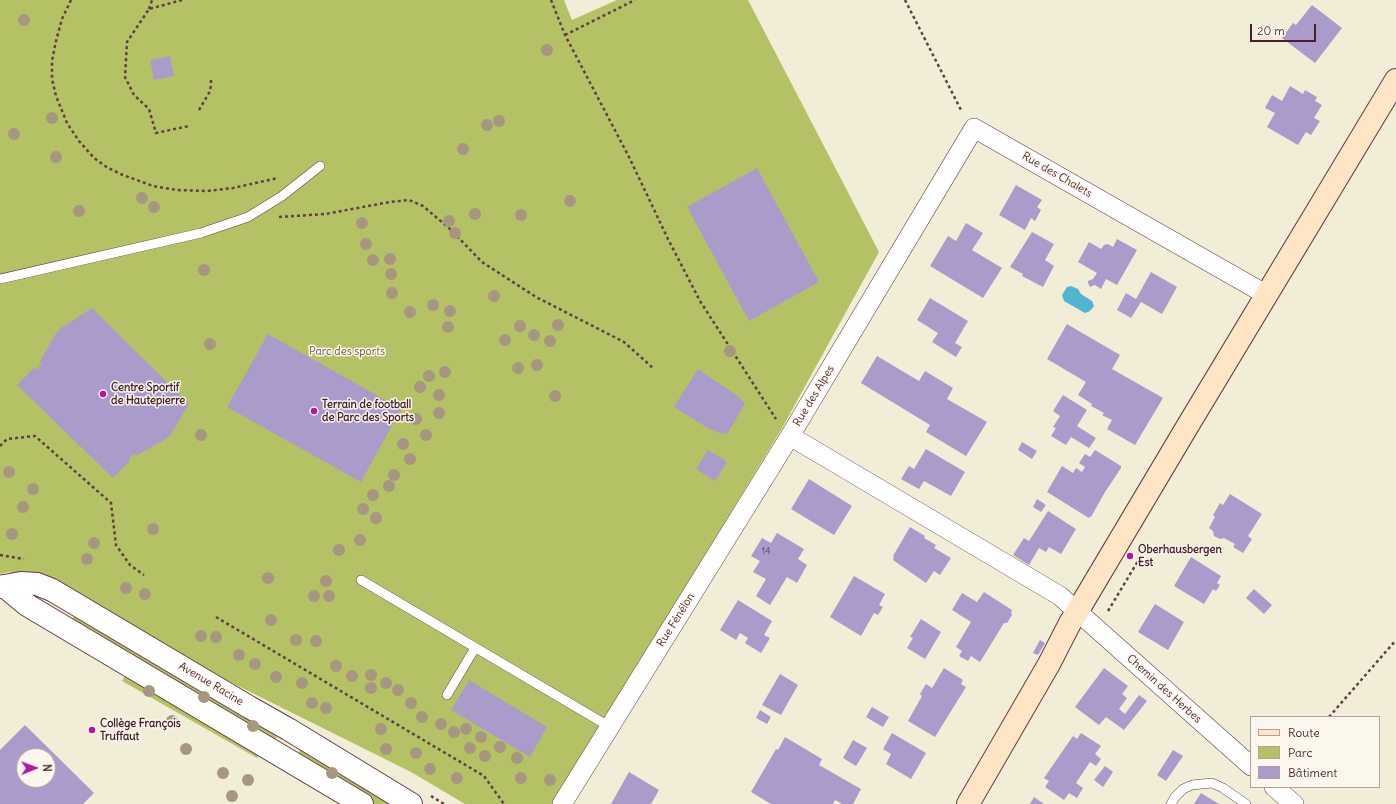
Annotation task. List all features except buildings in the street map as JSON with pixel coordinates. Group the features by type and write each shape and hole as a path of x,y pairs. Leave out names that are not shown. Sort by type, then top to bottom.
{"main road":[{"path":"968,804 1049,664 1070,623 1396,80"}],"street":[{"name":"Rue des Chalets","path":"974,128 1267,295"},
{"name":"Rue des Alpes","path":"974,128 790,436 1060,596 1077,612"},
{"name":"Rue Fénélon","path":"562,804 790,436"},
{"name":"Avenue Racine","path":"1,584 27,606 362,804"},
{"name":"Avenue Racine","path":"1,584 36,584 52,590 288,729 411,804"},
{"name":"Chemin des Herbes","path":"1077,612 1250,765"},
{"path":"1275,788 1294,804"}],"lane":[{"path":"0,279 201,233 248,217 282,196 320,166"},
{"path":"361,580 610,727"},
{"path":"448,695 476,648"},
{"path":"1171,804 1174,797 1182,789 1192,785 1212,783 1224,788 1246,804"}],"path":[{"path":"71,0 62,19 56,41 52,60 52,79 56,96 66,123 94,158 123,176 153,186 177,190 214,190 233,188 286,176 303,180"},
{"path":"152,0 149,9 127,42 125,77 134,95 149,109 156,133 189,126"},
{"path":"149,9 182,0"},
{"path":"551,0 565,35 629,157 668,239 700,301 777,421 790,436"},
{"path":"565,35 634,0"},
{"path":"905,0 963,113 974,128"},
{"path":"199,110 209,93 211,78"},
{"path":"255,213 277,217 325,214 409,200 423,206 439,219 482,262 536,297 624,342 654,369"},
{"path":"0,446 7,439 35,436 111,503 116,545 130,565 144,575"},
{"path":"216,617 484,776 504,804"},
{"path":"1330,716 1396,640"}],"green space":[{"name":"Parc des sports","path":"0,0 564,0 572,20 617,0 748,0 879,252 781,430 553,804 465,804 411,772 9,572 0,574"},
{"path":"74,616 277,737 273,744 69,624"},
{"path":"127,672 261,751 257,758 122,681"},
{"path":"300,750 391,804 375,804 296,757"}],"water":[{"path":"1071,286 1078,289 1081,294 1092,301 1094,306 1090,311 1085,313 1064,301 1062,295 1067,287"}],"place":[{"name":"Centre Sportif de Hautepierre","path":"103,394"},
{"name":"Terrain de football de Parc des Sports","path":"314,411"},
{"name":"Oberhausbergen Est","path":"1130,556"},
{"name":"Collège François Truffaut","path":"92,730"}]}
